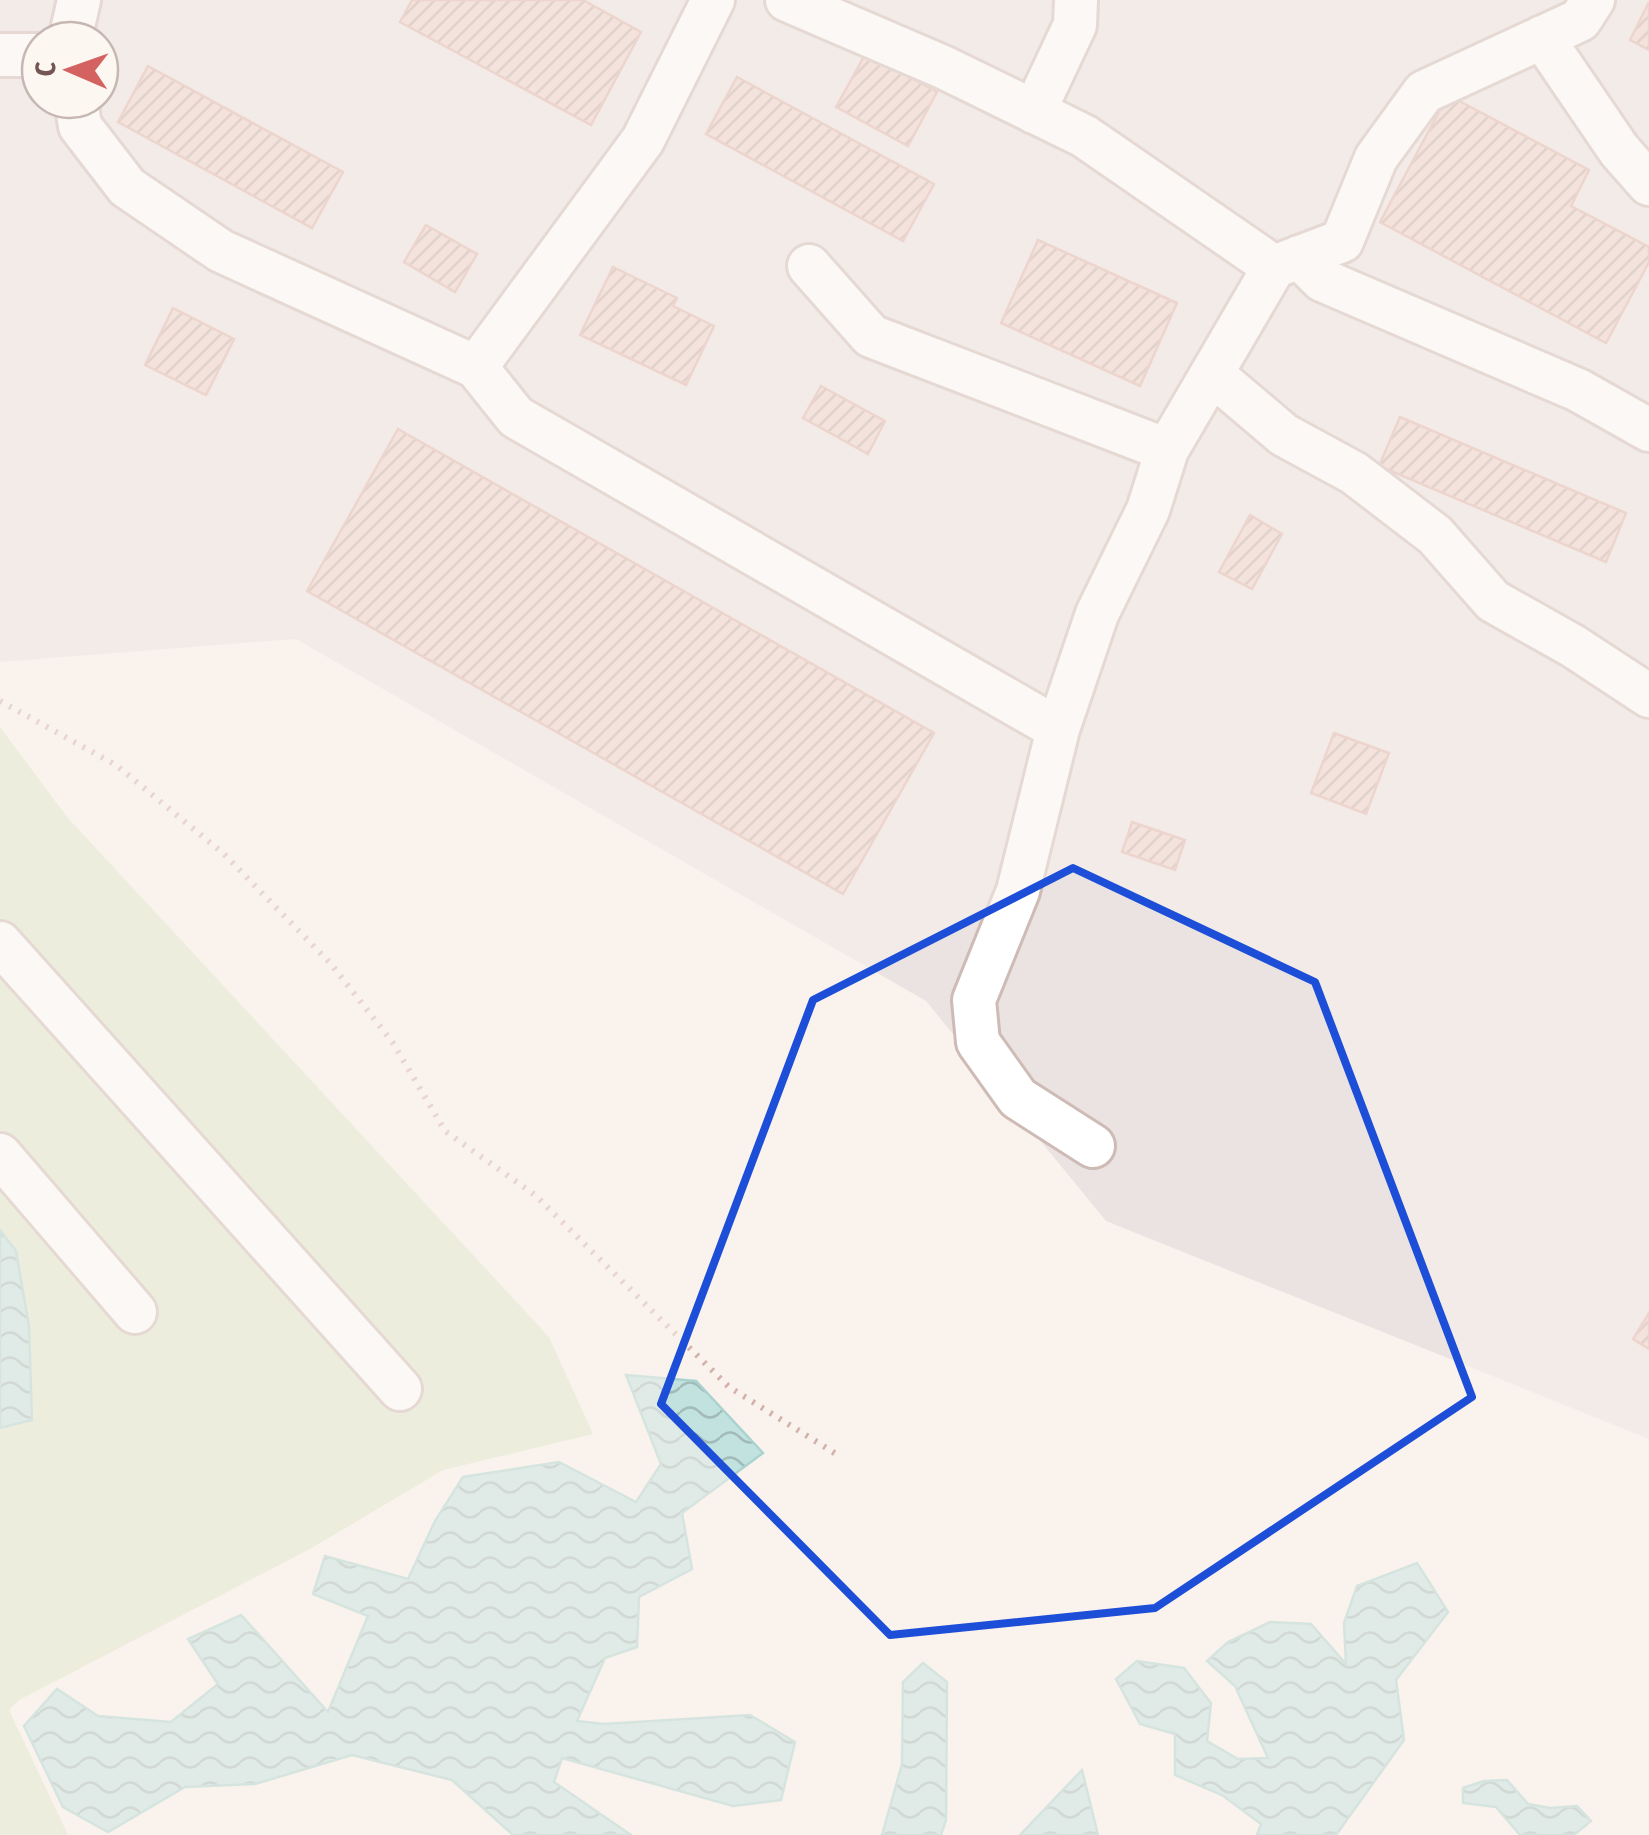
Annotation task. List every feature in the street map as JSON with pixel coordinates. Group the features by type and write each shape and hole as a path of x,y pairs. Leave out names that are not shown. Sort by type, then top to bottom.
{"lane":[{"path":"476,366 643,140 713,0"},
{"path":"787,0 943,67 1084,136 1322,280 1578,390 1649,430"},
{"path":"1034,112 1075,25 1076,0"},
{"path":"1093,1146 1018,1098 978,1042 974,1000 1018,891 1058,729 1097,614 1148,510 1167,450 1287,262 1342,241 1376,158 1424,92 1580,20 1593,0"},
{"path":"1542,38 1620,150 1649,184"},
{"path":"79,120 127,187 221,251 476,366 516,417 1058,729"},
{"path":"809,266 870,336 1167,450"},
{"path":"1212,374 1284,434 1354,473 1435,534 1493,601 1573,646 1649,696"},
{"path":"0,944 400,1388"},
{"path":"0,1156 134,1312"}],"path":[{"path":"0,701 116,765 224,854 341,977 393,1042 445,1130 535,1195 728,1387 836,1454"}],"highlighted area":[{"path":"1073,868 1315,982 1472,1397 1155,1608 890,1635 661,1404 813,1000"}],"shaded area":[{"path":"0,0 1649,0 1649,1439 1106,1221 926,1001 296,639 0,662"}],"green space":[{"path":"0,727 67,817 549,1337 593,1434 443,1470 310,1549 19,1700 9,1710 68,1835 0,1835"}],"water":[{"path":"0,1230 16,1251 29,1326 32,1420 0,1428"},
{"path":"626,1375 696,1381 763,1453 682,1513 692,1569 639,1597 637,1647 605,1658 577,1721 604,1724 750,1715 795,1742 781,1800 733,1806 562,1758 554,1782 631,1835 513,1835 452,1780 352,1755 255,1784 185,1787 108,1832 63,1807 24,1726 57,1689 98,1716 171,1722 218,1684 188,1639 241,1615 328,1712 368,1616 313,1594 325,1556 408,1579 435,1521 463,1477 559,1462 636,1502 661,1464"},
{"path":"1417,1563 1448,1612 1396,1680 1404,1740 1336,1835 1257,1835 1261,1824 1222,1795 1175,1775 1175,1734 1140,1724 1116,1679 1137,1661 1184,1668 1211,1703 1207,1741 1238,1759 1268,1758 1235,1686 1207,1661 1228,1642 1270,1622 1311,1624 1346,1664 1344,1623 1357,1586"},
{"path":"923,1663 947,1682 946,1820 941,1835 882,1835 902,1764 903,1682"},
{"path":"1082,1770 1098,1835 1020,1835"},
{"path":"1507,1780 1528,1804 1550,1808 1577,1806 1591,1821 1574,1835 1520,1835 1496,1807 1463,1803 1463,1788 1484,1781"}],"building":[{"path":"412,0 583,0 641,32 591,125 400,22"},
{"path":"1649,2 1649,50 1630,40"},
{"path":"866,53 937,92 908,146 836,107"},
{"path":"148,66 343,172 312,228 118,122"},
{"path":"737,77 934,184 903,241 706,134"},
{"path":"1448,95 1589,170 1571,206 1649,247 1649,262 1606,343 1380,222"},
{"path":"426,225 477,254 455,292 404,262"},
{"path":"1038,240 1177,303 1140,386 1001,323"},
{"path":"613,267 677,298 673,306 714,326 686,385 580,335"},
{"path":"173,308 234,339 206,395 145,365"},
{"path":"821,386 885,421 868,454 803,418"},
{"path":"1400,417 1626,513 1606,562 1379,466"},
{"path":"398,429 934,733 843,894 307,591"},
{"path":"1250,515 1282,534 1252,589 1219,572"},
{"path":"1334,733 1389,753 1366,814 1311,793"},
{"path":"1132,822 1185,840 1175,870 1122,852"},
{"path":"1649,1313 1649,1349 1633,1339"}]}
